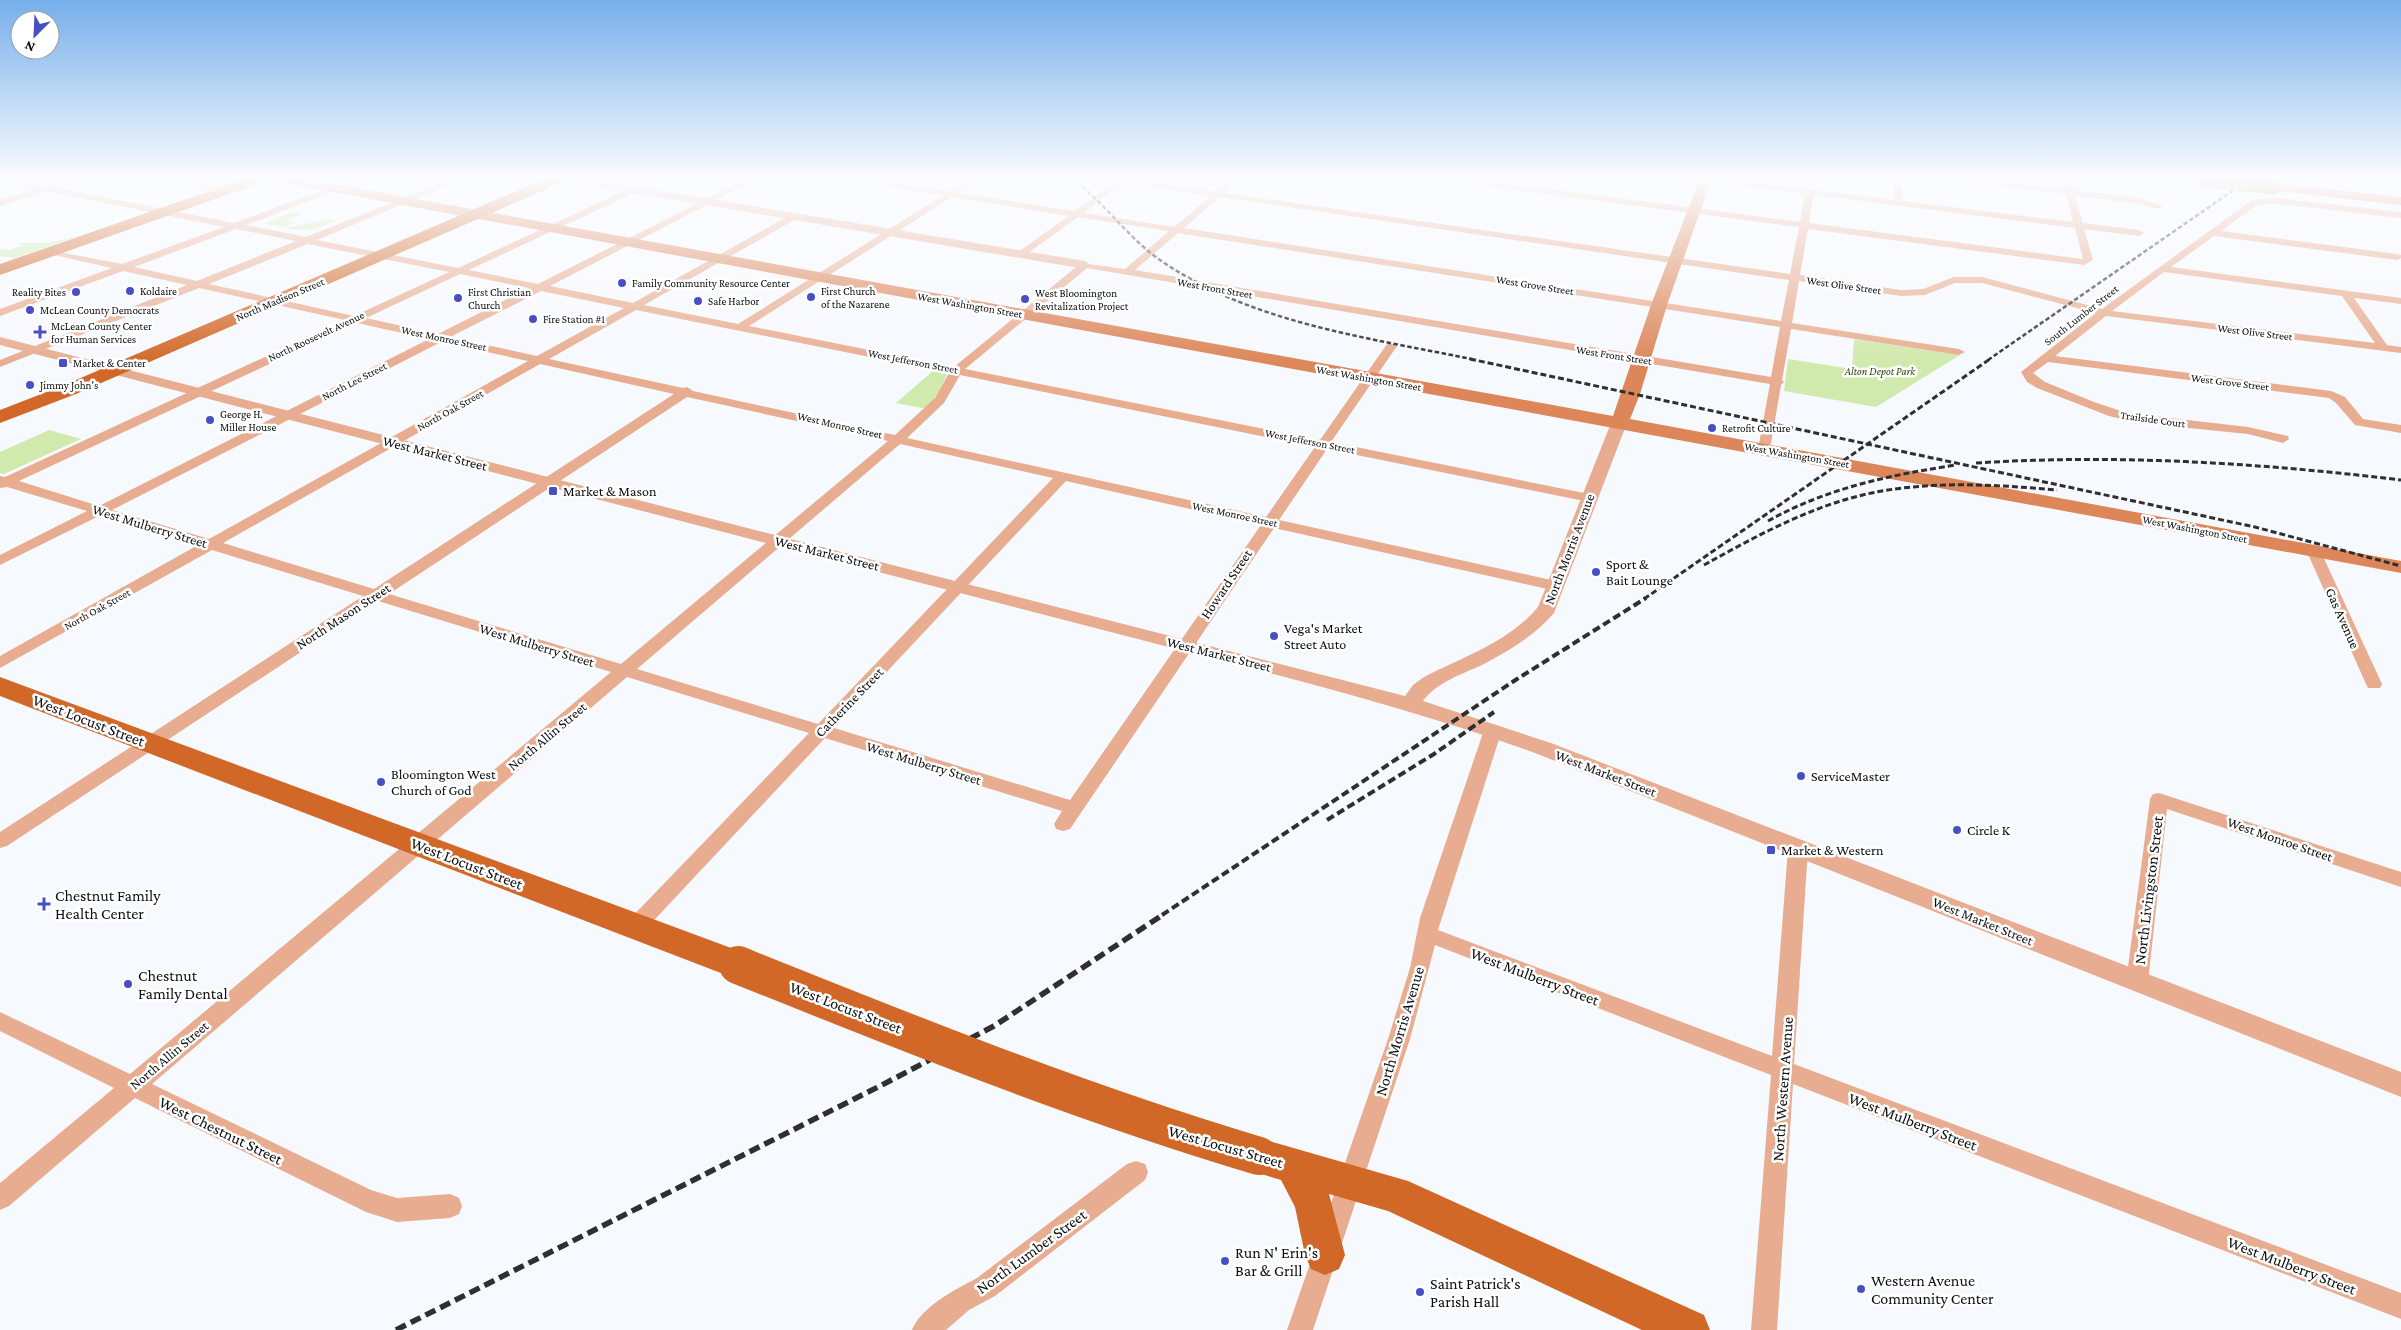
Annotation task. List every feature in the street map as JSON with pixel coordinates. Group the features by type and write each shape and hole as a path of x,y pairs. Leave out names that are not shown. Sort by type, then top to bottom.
{"main road":[{"path":"0,270 86,240"},
{"name":"North Madison Street","path":"0,417 115,370 417,240"},
{"name":"West Washington Street","path":"617,240 2401,567"},
{"name":"North Morris Avenue","path":"1619,423 1683,240"},
{"name":"West Locust Street","path":"0,686 738,965 1022,1076 1186,1135 1394,1194 1689,1330"},
{"path":"1277,1161 1314,1204 1325,1255"}],"street":[{"path":"0,313 198,240"},
{"path":"0,364 308,240"},
{"name":"West Jefferson Street","path":"308,240 1589,498"},
{"name":"North Roosevelt Avenue","path":"2,482 524,240"},
{"name":"North Lee Street","path":"0,562 632,240"},
{"name":"North Oak Street","path":"0,663 753,240"},
{"path":"740,326 875,240"},
{"name":"West Front Street","path":"935,240 1778,382"},
{"path":"1021,255 1041,240"},
{"path":"1127,272 1165,240"},
{"name":"West Grove Street","path":"1242,240 1959,352"},
{"name":"West Olive Street","path":"1530,240 1912,294 1929,291 1950,281 1982,280 2103,313 2401,350"},
{"path":"1764,449 1778,382 1802,240"},
{"path":"1904,240 2078,263 2087,261 2082,240"},
{"name":"South Lumber Street","path":"2046,358 2093,323 2103,313 2202,240"},
{"path":"2266,240 2397,257"},
{"name":"West Monroe Street","path":"52,252 899,438 1556,586"},
{"name":"North Allin Street","path":"0,1198 934,408 957,370 1085,265"},
{"path":"2162,269 2401,301"},
{"path":"2346,294 2383,347"},
{"path":"1400,332 1409,320"},
{"name":"West Market Street","path":"0,340 1410,704 1493,730 2401,1085"},
{"name":"Howard Street","path":"1063,824 1269,521 1391,346"},
{"name":"West Grove Street","path":"2046,358 2331,395 2343,401 2353,419 2359,422 2401,428"},
{"name":"Trailside Court","path":"2046,358 2027,372 2031,379 2088,405 2138,419 2256,431 2283,439"},
{"name":"North Mason Street","path":"0,841 687,391"},
{"name":"North Morris Avenue","path":"1410,704 1420,690 1532,626 1547,609 1619,423"},
{"name":"Catherine Street","path":"635,927 960,587 1063,476"},
{"name":"West Mulberry Street","path":"2,482 1074,808"},
{"name":"Gas Avenue","path":"2314,552 2374,684"},
{"name":"North Morris Avenue","path":"1300,1330 1399,1039 1420,968 1430,918 1493,730"},
{"name":"West Monroe Street","path":"2159,799 2401,880"},
{"name":"North Livingston Street","path":"2137,982 2159,799"},
{"name":"North Western Avenue","path":"1764,1330 1798,849"},
{"name":"West Mulberry Street","path":"1427,934 1783,1072 2401,1306"},
{"name":"West Chestnut Street","path":"0,1021 366,1200 397,1210 450,1206"},
{"name":"North Lumber Street","path":"925,1330 960,1301 986,1287 1136,1172"}],"green space":[{"path":"66,240 14,258 0,256 0,249 10,250 23,245 17,243 48,243"},
{"name":"Alton Depot Park","path":"1854,339 1960,355 1876,407 1784,391 1788,359 1852,369"},
{"path":"933,371 947,374 940,390 927,409 896,403"},
{"path":"49,430 81,439 4,474 0,473 0,452"}],"railway":[{"path":"1136,240 1163,262 1198,283 1274,314 1355,336 1476,360"},
{"path":"1988,360 2161,240"},
{"path":"1470,359 1867,444"},
{"path":"1867,444 1990,359"},
{"path":"1644,599 1867,444"},
{"path":"1867,444 2255,527 2401,566"},
{"path":"1976,463 2083,459 2189,462 2295,469 2401,480"},
{"path":"1768,521 1813,500 1859,484 1907,473 1956,465"},
{"path":"1704,565 1790,520 1858,496 1904,488 1948,485 1991,485 2057,490"},
{"path":"1162,915 1517,679 1646,598"},
{"path":"1327,820 1434,754 1494,712"},
{"path":"396,1330 882,1085 994,1026 1164,914"}],"place":[{"name":"Family Community Resource Center","path":"622,283"},
{"name":"Koldaire","path":"130,291"},
{"name":"Reality Bites","path":"76,292"},
{"name":"First Church of the Nazarene","path":"811,297"},
{"name":"First Christian Church","path":"458,298"},
{"name":"West Bloomington Revitalization Project","path":"1025,299"},
{"name":"Safe Harbor","path":"698,301"},
{"name":"McLean County Democrats","path":"30,310"},
{"name":"Fire Station #1","path":"533,319"},
{"name":"McLean County Center for Human Services","path":"40,332"},
{"name":"Market & Center","path":"63,363"},
{"name":"Jimmy John's","path":"30,385"},
{"name":"George H. Miller House","path":"210,420"},
{"name":"Retrofit Culture","path":"1712,428"},
{"name":"Market & Mason","path":"553,491"},
{"name":"Sport & Bait Lounge","path":"1596,572"},
{"name":"Vega's Market Street Auto","path":"1274,636"},
{"name":"ServiceMaster","path":"1801,776"},
{"name":"Bloomington West Church of God","path":"381,782"},
{"name":"Circle K","path":"1957,830"},
{"name":"Market & Western","path":"1771,850"},
{"name":"Chestnut Family Health Center","path":"44,904"},
{"name":"Chestnut Family Dental","path":"128,984"},
{"name":"Run N' Erin's Bar & Grill","path":"1225,1261"},
{"name":"Western Avenue Community Center","path":"1861,1289"},
{"name":"Saint Patrick's Parish Hall","path":"1420,1292"}]}
